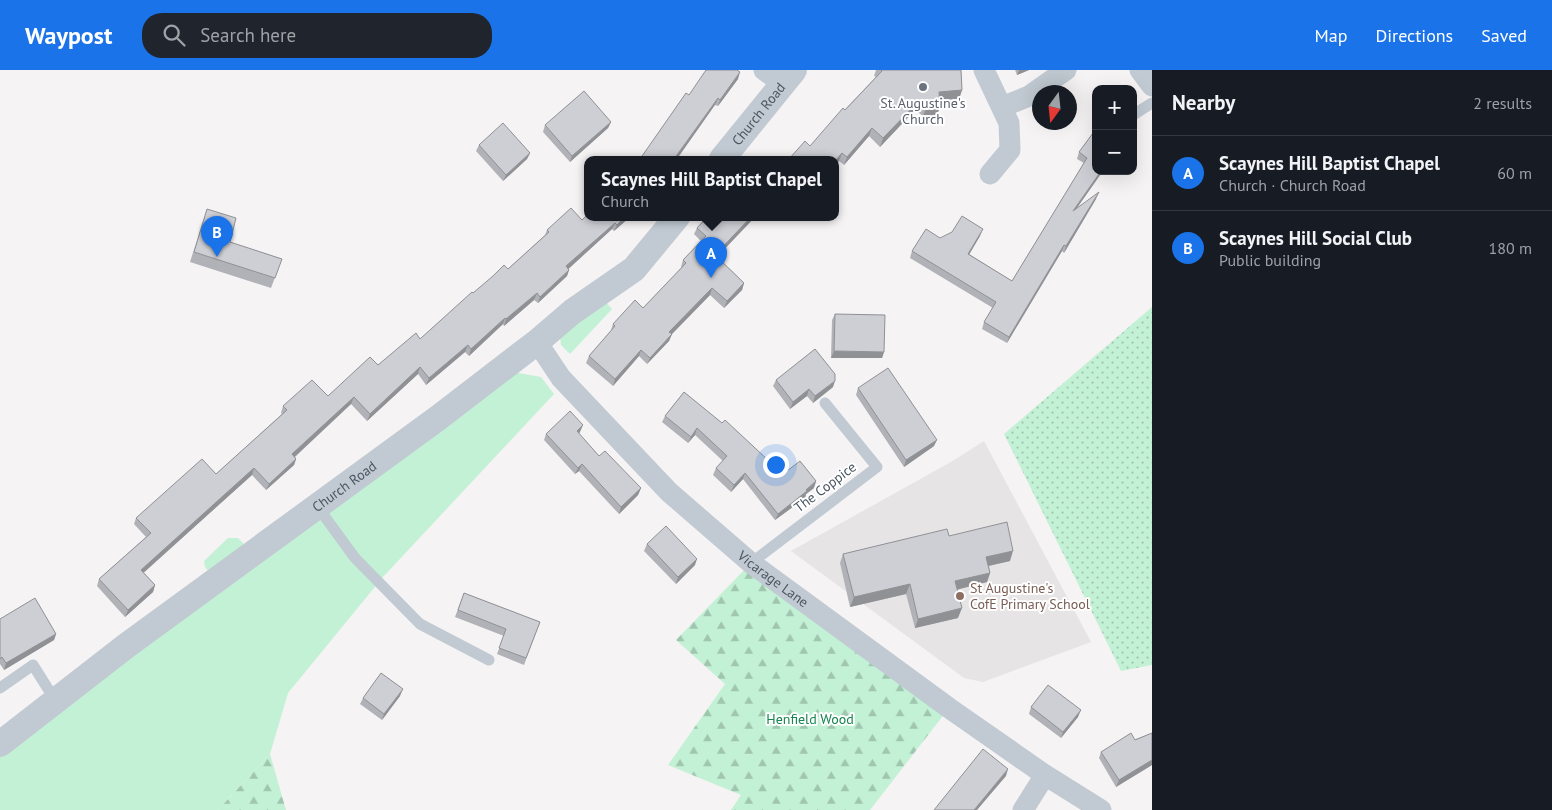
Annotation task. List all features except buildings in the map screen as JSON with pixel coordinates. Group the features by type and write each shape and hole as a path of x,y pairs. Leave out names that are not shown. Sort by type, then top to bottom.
{"street":[{"path":"984,70 1009,123 1010,150 990,174"},
{"path":"1002,107 1029,96 1066,70"},
{"path":"1140,70 1152,86"},
{"name":"Church Road","path":"724,156 780,74"},
{"name":"Church Road","path":"0,744 55,700 537,342 572,312 634,269 674,221"},
{"name":"Vicarage Lane","path":"537,342 561,378 669,492 751,563 949,708 1101,810"},
{"path":"1023,810 1045,774"}],"lane":[{"path":"1137,112 1152,103"},
{"name":"The Coppice","path":"751,563 877,467 825,403"},
{"path":"316,506 355,558 420,624 489,660"},
{"path":"0,688 33,665 55,700"}],"shaded area":[{"name":"St Augustine's CofE Primary School","path":"984,441 1091,642 983,682 964,678 791,551 951,462"}],"green space":[{"path":"598,294 612,309 570,354 561,345 560,336"},
{"path":"1152,307 1152,665 1121,671 1004,434"},
{"path":"500,370 541,377 554,394 383,577 288,693 270,754 218,810 0,810 0,744"},
{"path":"228,538 238,538 244,544 211,574 205,567 204,561"},
{"name":"Henfield Wood","path":"751,563 949,708 870,810 731,810 741,795 668,765 725,684 676,640"},
{"path":"270,754 286,810 218,810"}],"place":[{"name":"St. Augustine's Church","path":"923,87"},
{"name":"Scaynes Hill Social Club","path":"217,257"},
{"name":"Scaynes Hill Baptist Chapel","path":"711,278"},
{"name":"St Augustine's CofE Primary School","path":"960,596"}]}
